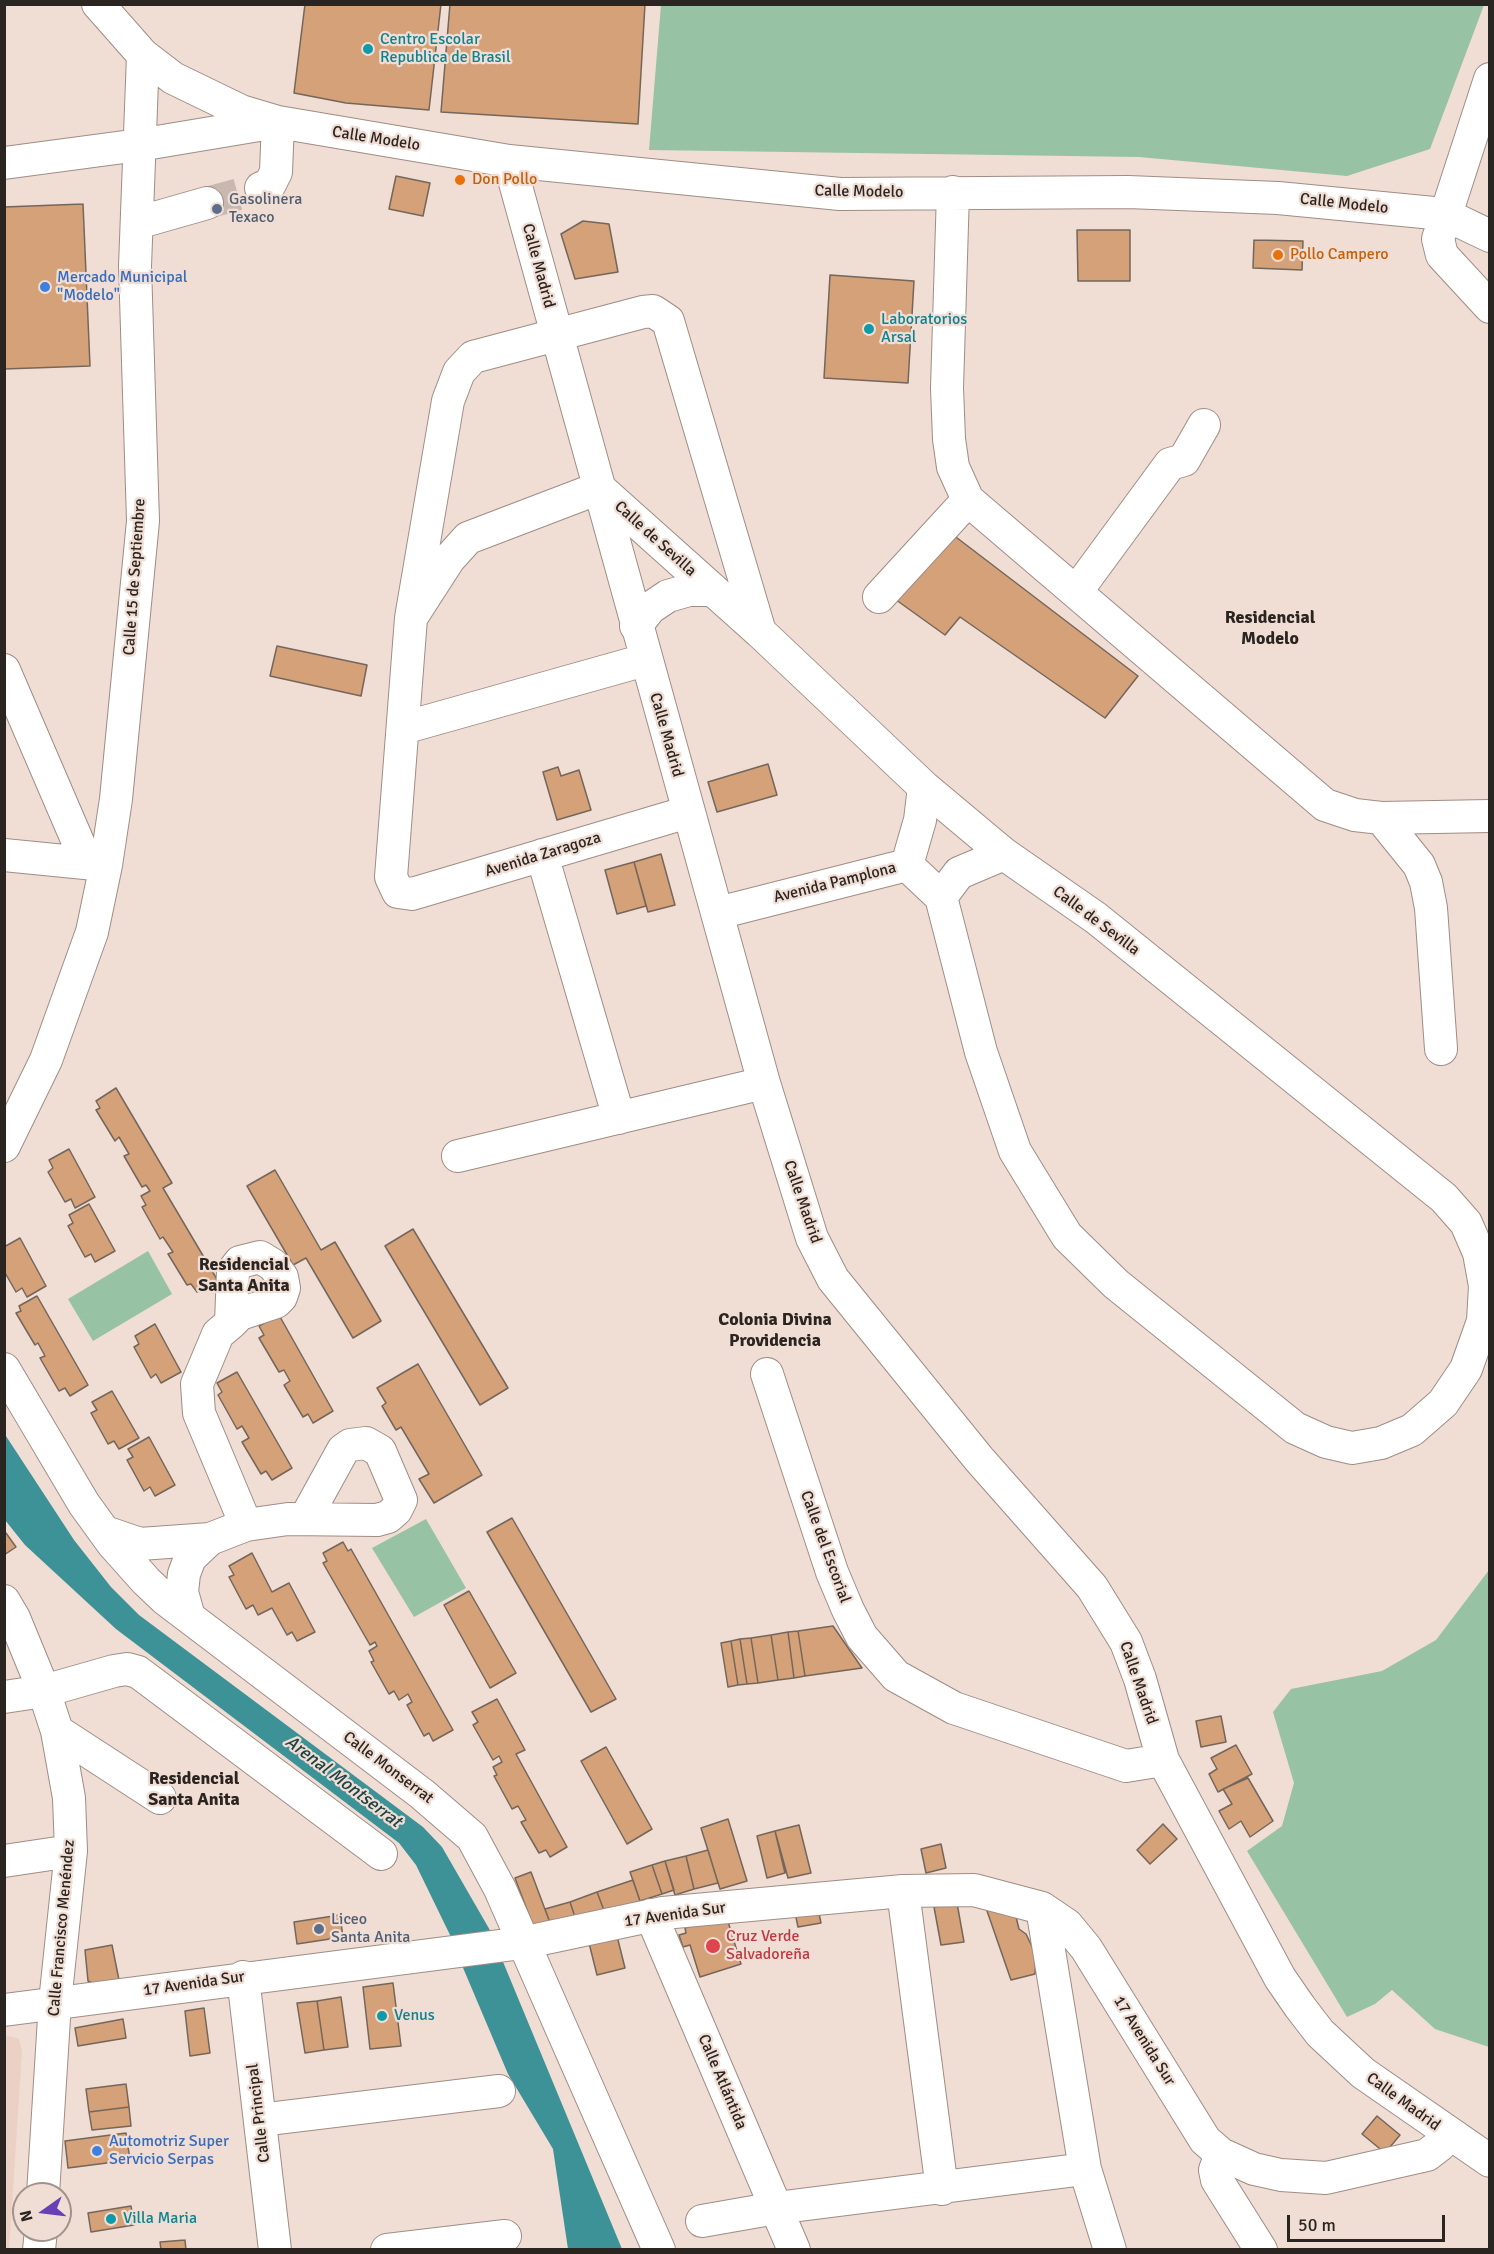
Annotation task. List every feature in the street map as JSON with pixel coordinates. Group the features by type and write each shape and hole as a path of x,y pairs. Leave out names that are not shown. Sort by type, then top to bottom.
{"street":[{"path":"98,4 143,55"},
{"name":"Calle Modelo","path":"143,55 173,78 207,96 242,111 278,122 509,161 840,194 1128,192 1278,198 1444,214"},
{"name":"Calle 15 de Septiembre","path":"4,1146 46,1060 92,932 97,864 116,799 142,521 135,289 143,55"},
{"path":"1490,79 1444,214 1438,239 1442,255 1490,307"},
{"path":"261,188 270,184 276,172 278,122"},
{"name":"Calle Modelo","path":"4,163 140,145 278,122"},
{"name":"Calle Madrid","path":"509,161 645,660 764,1083 812,1238 834,1279 979,1459 1092,1587 1126,1642 1140,1679 1163,1760 1280,1978 1300,2007 1320,2033 1363,2073 1490,2162"},
{"path":"953,192 948,322 949,439 953,467 968,500 1325,805 1355,815 1381,818 1490,816"},
{"path":"136,223 207,203"},
{"path":"1444,214 1490,236"},
{"path":"645,660 404,728 411,618 448,401 459,372 473,357 653,310 668,321 760,632"},
{"path":"1076,592 1170,464 1184,460 1204,424"},
{"path":"411,618 448,559 468,538 599,488"},
{"name":"Calle de Sevilla","path":"599,488 760,632 924,787 1004,854 1096,918 1444,1198 1466,1223 1484,1251 1485,1286 1483,1321 1466,1369 1443,1403 1412,1430 1381,1443 1352,1448 1326,1442 1295,1428 1116,1284 1067,1236 1015,1150 981,1052 941,897"},
{"path":"879,597 968,500"},
{"name":"Calle de Sevilla","path":"636,626 650,608 668,596 689,590 711,590"},
{"path":"4,670 97,864"},
{"name":"Avenida Zaragoza","path":"404,728 390,877 398,892 412,894 688,812"},
{"path":"907,865 920,820 924,787"},
{"path":"1381,818 1419,865 1426,882 1431,908 1442,1049"},
{"path":"941,897 959,873 1004,854"},
{"path":"4,855 97,864"},
{"path":"542,855 620,1118"},
{"name":"Avenida Pamplona","path":"718,914 907,865 941,897"},
{"path":"458,1156 764,1083"},
{"path":"231,1323 218,1334 197,1384 199,1413 246,1525"},
{"name":"Calle Monserrat","path":"4,1369 84,1504 146,1581 189,1617 422,1794 472,1837 500,1889 509,1944 659,2250"},
{"name":"Calle del Escorial","path":"767,1374 832,1572 844,1601 862,1637 896,1676 954,1708 1126,1766 1163,1760"},
{"path":"105,1532 140,1544 210,1539 246,1525 305,1519"},
{"path":"189,1617 182,1592 184,1574 190,1558 210,1539"},
{"name":"Calle Francisco Menéndez","path":"4,1601 15,1618 44,1691 57,1731 69,1798 71,1851 55,2002 44,2182"},
{"path":"4,1697 44,1691 114,1671 138,1672 381,1854"},
{"path":"57,1731 160,1798"},
{"path":"4,1861 71,1851"},
{"name":"17 Avenida Sur","path":"4,2010 509,1944 651,1915 903,1891 974,1890 1042,1908 1067,1925 1086,1948 1205,2140 1221,2154"},
{"path":"903,1891 942,2188"},
{"path":"1042,1908 1085,2169 1110,2250"},
{"name":"Calle Atlántida","path":"651,1915 794,2250"},
{"name":"Calle Principal","path":"243,1977 275,2250"},
{"path":"260,2120 499,2091"},
{"path":"1261,2250 1217,2180 1215,2170 1221,2154 1254,2169 1281,2175 1326,2178 1427,2154 1440,2145 1448,2134"},
{"path":"702,2221 776,2208 1085,2169"},
{"path":"387,2250 505,2236"}],"shaded area":[{"path":"5,2035 19,2039 22,2052 9,2250 4,2249"}],"green space":[{"path":"661,4 1484,5 1430,149 1347,176 1139,157 649,150"},
{"path":"148,1251 172,1294 93,1341 68,1299"},
{"path":"426,1519 466,1588 414,1617 372,1548"},
{"path":"1489,1570 1489,2047 1435,2029 1392,1990 1375,2004 1347,2017 1247,1851 1282,1826 1294,1783 1273,1712 1291,1689 1382,1671 1436,1640"}],"water":[{"name":"Arenal Montserrat","path":"4,1433 74,1540 111,1587 139,1615 423,1827 442,1847 491,1932 451,1937 416,1865 399,1843 116,1629 25,1545 5,1520"},
{"path":"501,1957 622,2249 568,2249 553,2149 508,2074 461,1963"}],"building":[{"name":"Centro Escolar Republica de Brasil","path":"305,4 441,4 429,110 346,103 294,93"},
{"path":"450,4 645,4 638,124 441,112"},
{"path":"396,176 430,183 423,216 389,209"},
{"name":"Mercado Municipal \"Modelo\"","path":"83,204 90,366 4,369 4,207"},
{"path":"583,221 609,224 618,272 575,279 561,234"},
{"path":"1077,230 1130,230 1130,281 1078,281"},
{"name":"Pollo Campero","path":"1254,240 1303,241 1302,270 1253,268"},
{"name":"Laboratorios Arsal","path":"830,275 914,281 908,383 824,378"},
{"path":"948,531 1138,676 1105,718 960,617 945,635 892,597"},
{"path":"277,646 367,665 361,696 270,676"},
{"path":"768,764 777,795 717,812 708,782"},
{"path":"558,767 561,776 579,770 591,810 557,820 543,772"},
{"path":"661,854 675,905 648,912 634,862"},
{"path":"634,862 646,906 617,914 605,870"},
{"path":"116,1088 172,1183 163,1188 218,1281 197,1292 191,1284 187,1285 168,1254 173,1252 163,1237 160,1239 142,1207 146,1205 141,1196 150,1191 146,1185 142,1187 124,1156 129,1154 119,1137 115,1141 96,1110 100,1108 96,1101"},
{"path":"69,1149 95,1197 75,1208 71,1199 65,1202 48,1172 53,1168 49,1160"},
{"path":"275,1170 321,1250 335,1242 381,1321 353,1338 306,1258 293,1265 247,1186"},
{"path":"89,1204 115,1251 95,1262 91,1254 85,1257 68,1226 73,1223 69,1215"},
{"path":"413,1229 508,1388 480,1405 385,1246"},
{"path":"20,1238 46,1286 27,1297 22,1288 16,1292 4,1271 4,1247"},
{"path":"37,1296 88,1385 70,1396 65,1388 59,1391 40,1358 45,1356 38,1343 35,1345 16,1313 21,1311 19,1306"},
{"path":"279,1315 333,1411 313,1423 308,1414 303,1417 284,1385 290,1381 284,1370 279,1372 259,1338 264,1335 259,1326"},
{"path":"155,1324 181,1372 161,1383 156,1374 151,1378 134,1347 139,1344 135,1336"},
{"path":"418,1364 482,1475 434,1503 419,1479 429,1474 401,1427 396,1430 382,1406 386,1403 377,1388"},
{"path":"237,1372 292,1468 272,1480 266,1471 261,1474 242,1442 249,1438 242,1426 237,1429 218,1395 222,1392 217,1383"},
{"path":"112,1391 139,1438 119,1449 114,1441 108,1444 91,1413 97,1410 92,1402"},
{"path":"149,1437 175,1485 155,1496 150,1487 144,1491 127,1460 133,1457 128,1449"},
{"path":"512,1518 616,1699 591,1712 487,1532"},
{"path":"6,1533 16,1547 4,1555 4,1534"},
{"path":"343,1542 348,1551 351,1549 453,1730 433,1741 429,1733 424,1736 407,1705 412,1702 408,1694 399,1700 394,1691 389,1694 371,1662 374,1661 369,1651 377,1646 375,1642 370,1645 323,1563 327,1561 323,1553"},
{"path":"252,1553 272,1592 289,1583 315,1632 297,1641 292,1632 287,1635 272,1608 258,1615 253,1605 246,1609 229,1577 234,1575 229,1566"},
{"path":"469,1591 516,1673 490,1688 444,1605"},
{"path":"833,1626 862,1668 805,1676 798,1631"},
{"path":"798,1631 805,1676 794,1678 788,1632"},
{"path":"788,1632 794,1678 778,1680 771,1635"},
{"path":"771,1635 778,1680 758,1683 751,1638"},
{"path":"751,1638 758,1683 747,1684 740,1639"},
{"path":"740,1639 747,1684 738,1685 731,1641"},
{"path":"731,1641 738,1685 728,1687 721,1643"},
{"path":"497,1699 525,1750 516,1754 567,1847 550,1857 546,1850 539,1853 521,1822 526,1820 518,1806 512,1809 494,1776 497,1775 493,1767 502,1762 499,1756 493,1760 473,1725 478,1722 472,1712"},
{"path":"1221,1716 1226,1742 1201,1747 1196,1721"},
{"path":"1236,1745 1252,1774 1218,1792 1209,1774 1217,1769 1211,1758"},
{"path":"606,1747 652,1829 627,1844 581,1761"},
{"path":"1248,1778 1273,1821 1250,1837 1241,1821 1229,1829 1219,1811 1232,1804 1223,1789"},
{"path":"728,1819 747,1881 720,1889 701,1828"},
{"path":"1163,1824 1177,1839 1150,1864 1137,1850"},
{"path":"799,1825 811,1873 788,1878 775,1831"},
{"path":"775,1831 785,1873 767,1878 757,1836"},
{"path":"941,1844 946,1868 926,1873 921,1849"},
{"path":"708,1850 718,1883 694,1889 686,1856"},
{"path":"686,1856 694,1889 675,1895 665,1861"},
{"path":"665,1861 674,1890 662,1894 652,1865"},
{"path":"652,1865 662,1894 640,1901 630,1872"},
{"path":"531,1872 552,1928 536,1934 515,1878"},
{"path":"633,1880 640,1901 605,1913 597,1892"},
{"path":"597,1892 605,1913 576,1920 570,1902"},
{"path":"570,1902 576,1920 552,1928 545,1909"},
{"path":"957,1903 964,1942 941,1945 934,1907"},
{"path":"817,1904 821,1923 798,1927 794,1908"},
{"path":"986,1908 1015,1913 1019,1929 1026,1934 1036,1955 1035,1974 1011,1980"},
{"name":"Liceo Santa Anita","path":"340,1915 343,1937 297,1944 294,1922"},
{"name":"Cruz Verde Salvadoreña","path":"726,1915 741,1964 700,1977 690,1945 683,1947 679,1935 686,1933 685,1928"},
{"path":"617,1936 625,1968 597,1975 589,1943"},
{"path":"112,1945 120,1985 99,1986 88,1981 85,1950"},
{"name":"Venus","path":"393,1983 401,2046 370,2049 363,1987"},
{"path":"341,1997 348,2047 324,2050 317,2001"},
{"path":"317,2001 324,2050 305,2053 297,2003"},
{"path":"204,2008 210,2053 190,2056 185,2011"},
{"path":"123,2019 126,2038 78,2046 75,2028"},
{"path":"126,2084 129,2107 89,2112 86,2089"},
{"path":"129,2107 131,2126 92,2130 89,2112"},
{"path":"1377,2116 1400,2135 1385,2153 1362,2134"},
{"name":"Automotriz Super Servicio Serpas","path":"126,2133 130,2160 68,2168 65,2141"},
{"name":"Villa Maria","path":"131,2206 134,2225 91,2232 88,2213"},
{"path":"185,2240 186,2250 161,2250 160,2242"}],"tunnel":[{"path":"207,203 261,188"}],"place":[{"name":"Centro Escolar Republica de Brasil","path":"368,49"},
{"name":"Don Pollo","path":"460,180"},
{"name":"Gasolinera Texaco","path":"217,209"},
{"name":"Pollo Campero","path":"1278,255"},
{"name":"Mercado Municipal \"Modelo\"","path":"45,287"},
{"name":"Laboratorios Arsal","path":"869,329"},
{"name":"Liceo Santa Anita","path":"319,1929"},
{"name":"Cruz Verde Salvadoreña","path":"713,1946"},
{"name":"Venus","path":"382,2016"},
{"name":"Automotriz Super Servicio Serpas","path":"97,2151"},
{"name":"Villa Maria","path":"111,2219"}],"district":[{"name":"Residencial Modelo","path":"1270,628"},
{"name":"Residencial Santa Anita","path":"244,1275"},
{"name":"Colonia Divina Providencia","path":"775,1330"},
{"name":"Residencial Santa Anita","path":"194,1789"}]}
